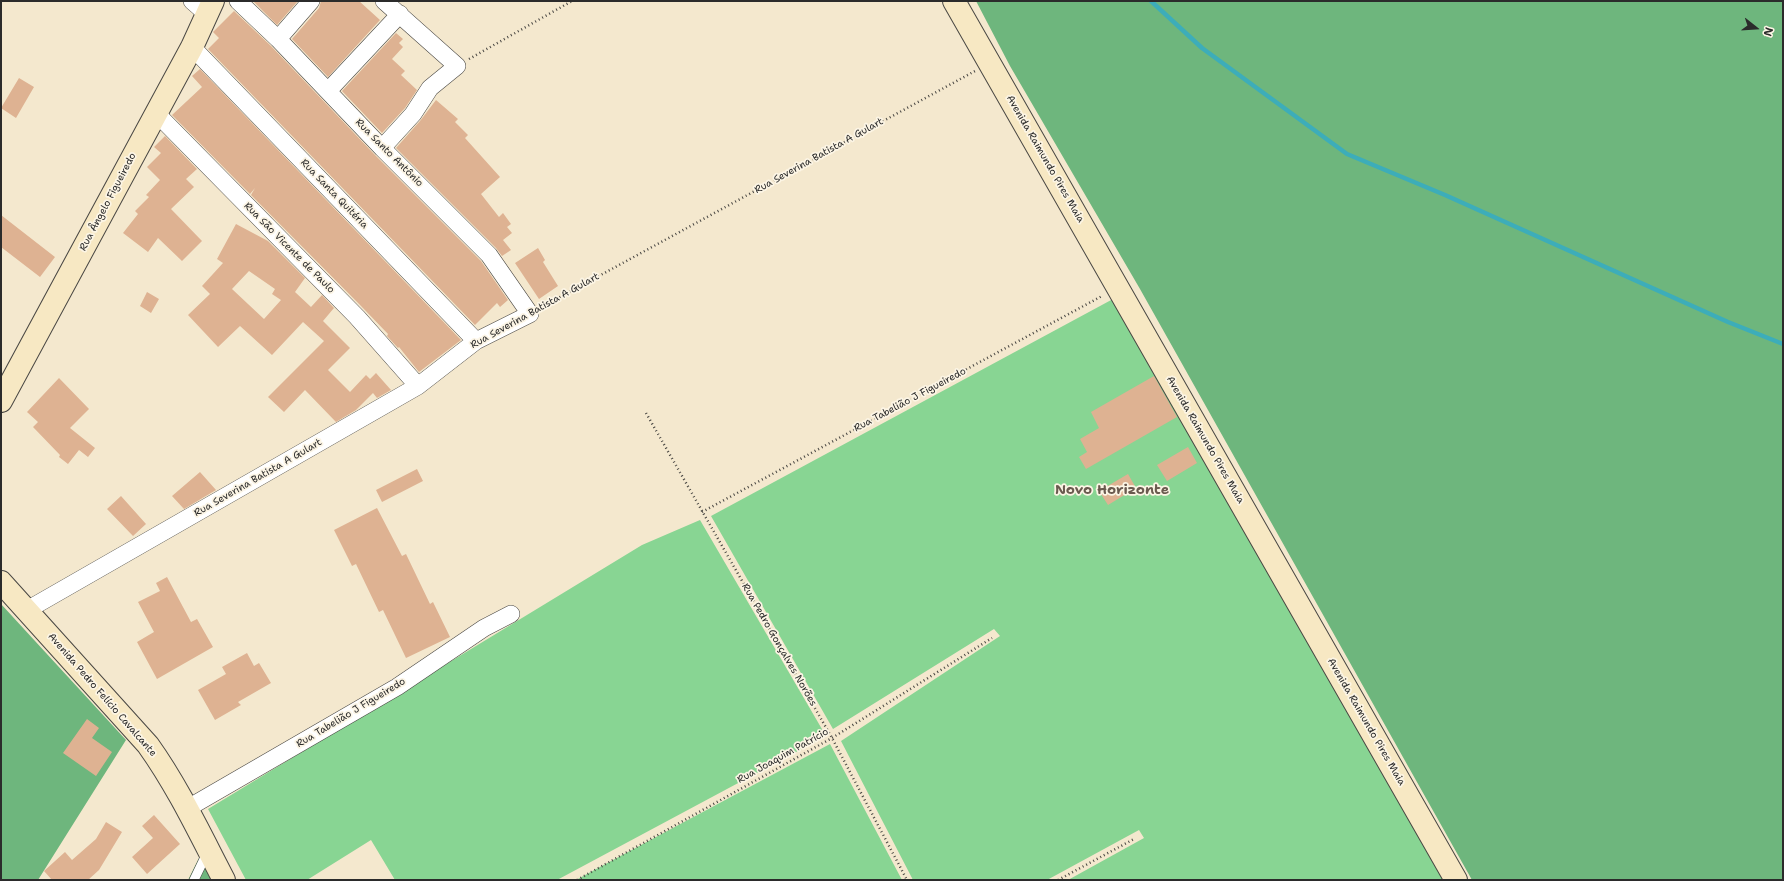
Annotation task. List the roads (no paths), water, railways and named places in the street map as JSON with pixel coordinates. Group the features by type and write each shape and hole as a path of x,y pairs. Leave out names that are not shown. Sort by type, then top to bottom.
{"street":[{"name":"Rua Santo Antônio","path":"238,1 278,39 382,148 489,255 530,314"},
{"path":"278,39 311,1"},
{"path":"382,148 414,114 430,88 457,66 384,1"},
{"name":"Avenida Raimundo Pires Maia","path":"954,1 1456,880"},
{"name":"Rua Ângelo Figueiredo","path":"1,401 192,47 204,5"},
{"path":"328,91 400,14"},
{"name":"Rua Santa Quitéria","path":"192,47 476,341"},
{"name":"Rua São Vicente de Paulo","path":"156,113 357,317 418,386"},
{"name":"Rua Severina Batista A Gulart","path":"27,610 418,386 476,341 530,314"},
{"name":"Avenida Pedro Felício Cavalcante","path":"1,582 148,745 166,770 188,808 224,880"},
{"name":"Rua Tabelião J Figueiredo","path":"188,808 397,687 484,628 511,614"}],"lane":[{"path":"194,880 209,850"}],"waterway":[{"path":"1151,1 1202,48 1347,154 1445,195 1728,322 1783,344"}],"district":[{"name":"Novo Horizonte","path":"1112,490"}]}
